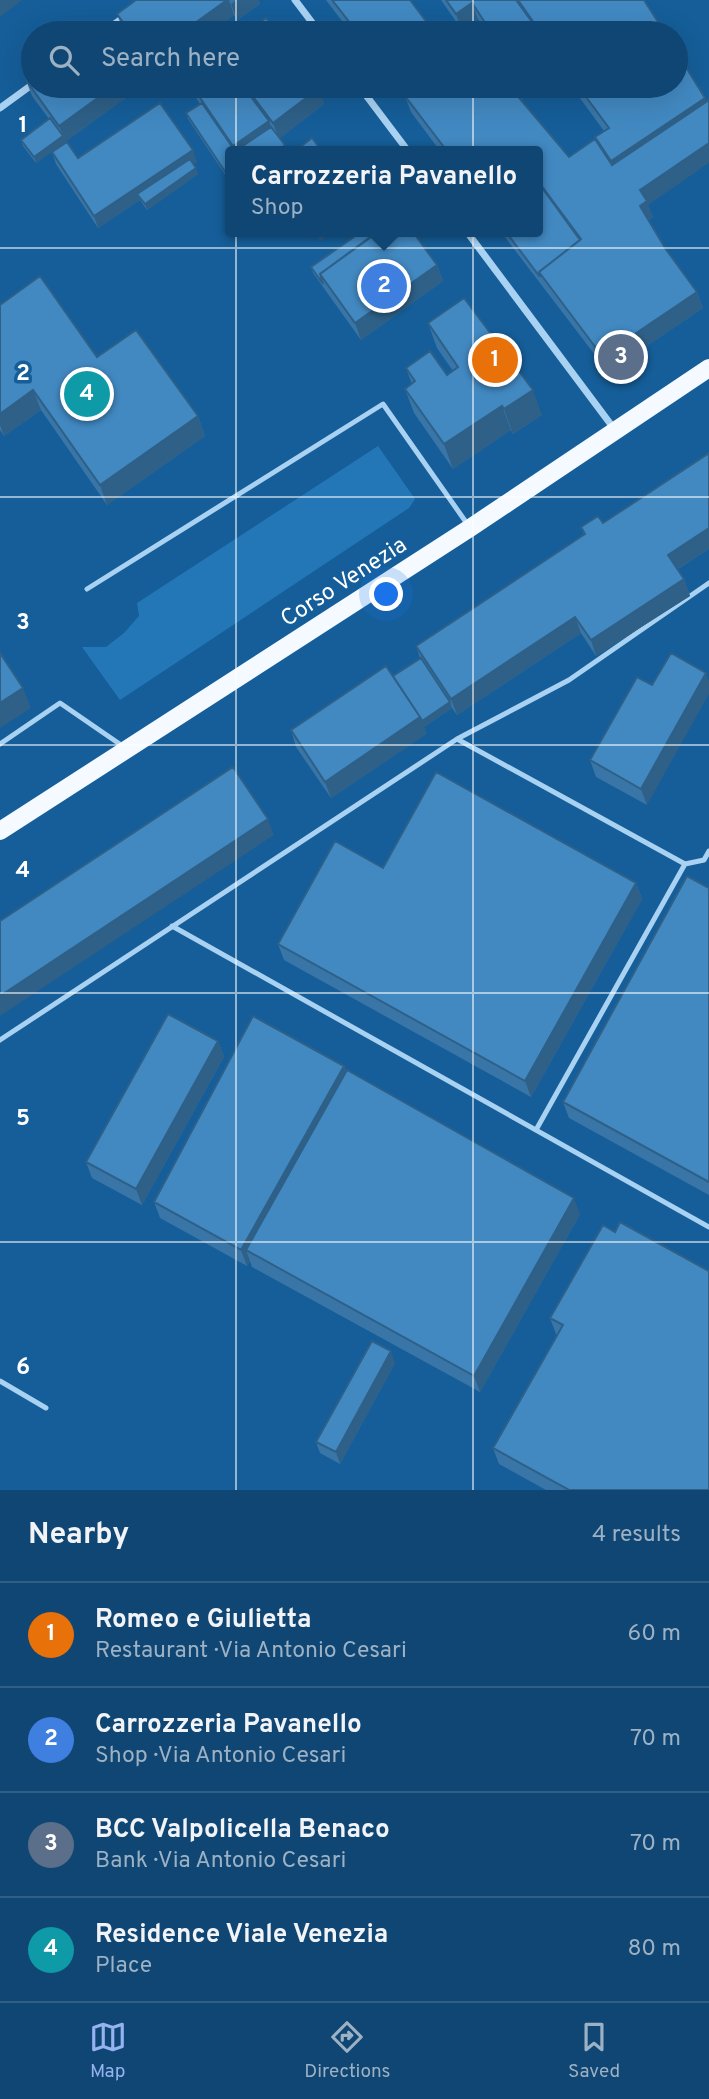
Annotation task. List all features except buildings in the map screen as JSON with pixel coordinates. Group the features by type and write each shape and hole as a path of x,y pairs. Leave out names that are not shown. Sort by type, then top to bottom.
{"main road":[{"name":"Corso Venezia","path":"0,831 470,528 709,368"}],"street":[{"path":"295,0 311,21"},
{"path":"119,21 138,7"},
{"path":"0,108 21,93"},
{"path":"368,98 404,146"},
{"path":"471,237 615,430"}],"lane":[{"path":"87,589 383,404 470,528"},
{"path":"0,1040 457,739 569,680 709,583"},
{"path":"0,744 60,704 126,749"},
{"path":"457,739 685,864 704,860 709,851"},
{"path":"536,1130 685,864"},
{"path":"172,926 709,1227"},
{"path":"0,1381 46,1408"}],"shaded area":[{"path":"378,446 415,499 409,508 120,700 82,647 106,647 124,633 139,616 137,603"}],"place":[{"name":"Carrozzeria Pavanello","path":"384,286"},
{"name":"BCC Valpolicella Benaco","path":"621,357"},
{"name":"Romeo e Giulietta","path":"495,360"},
{"name":"Residence Viale Venezia","path":"87,394"}]}
